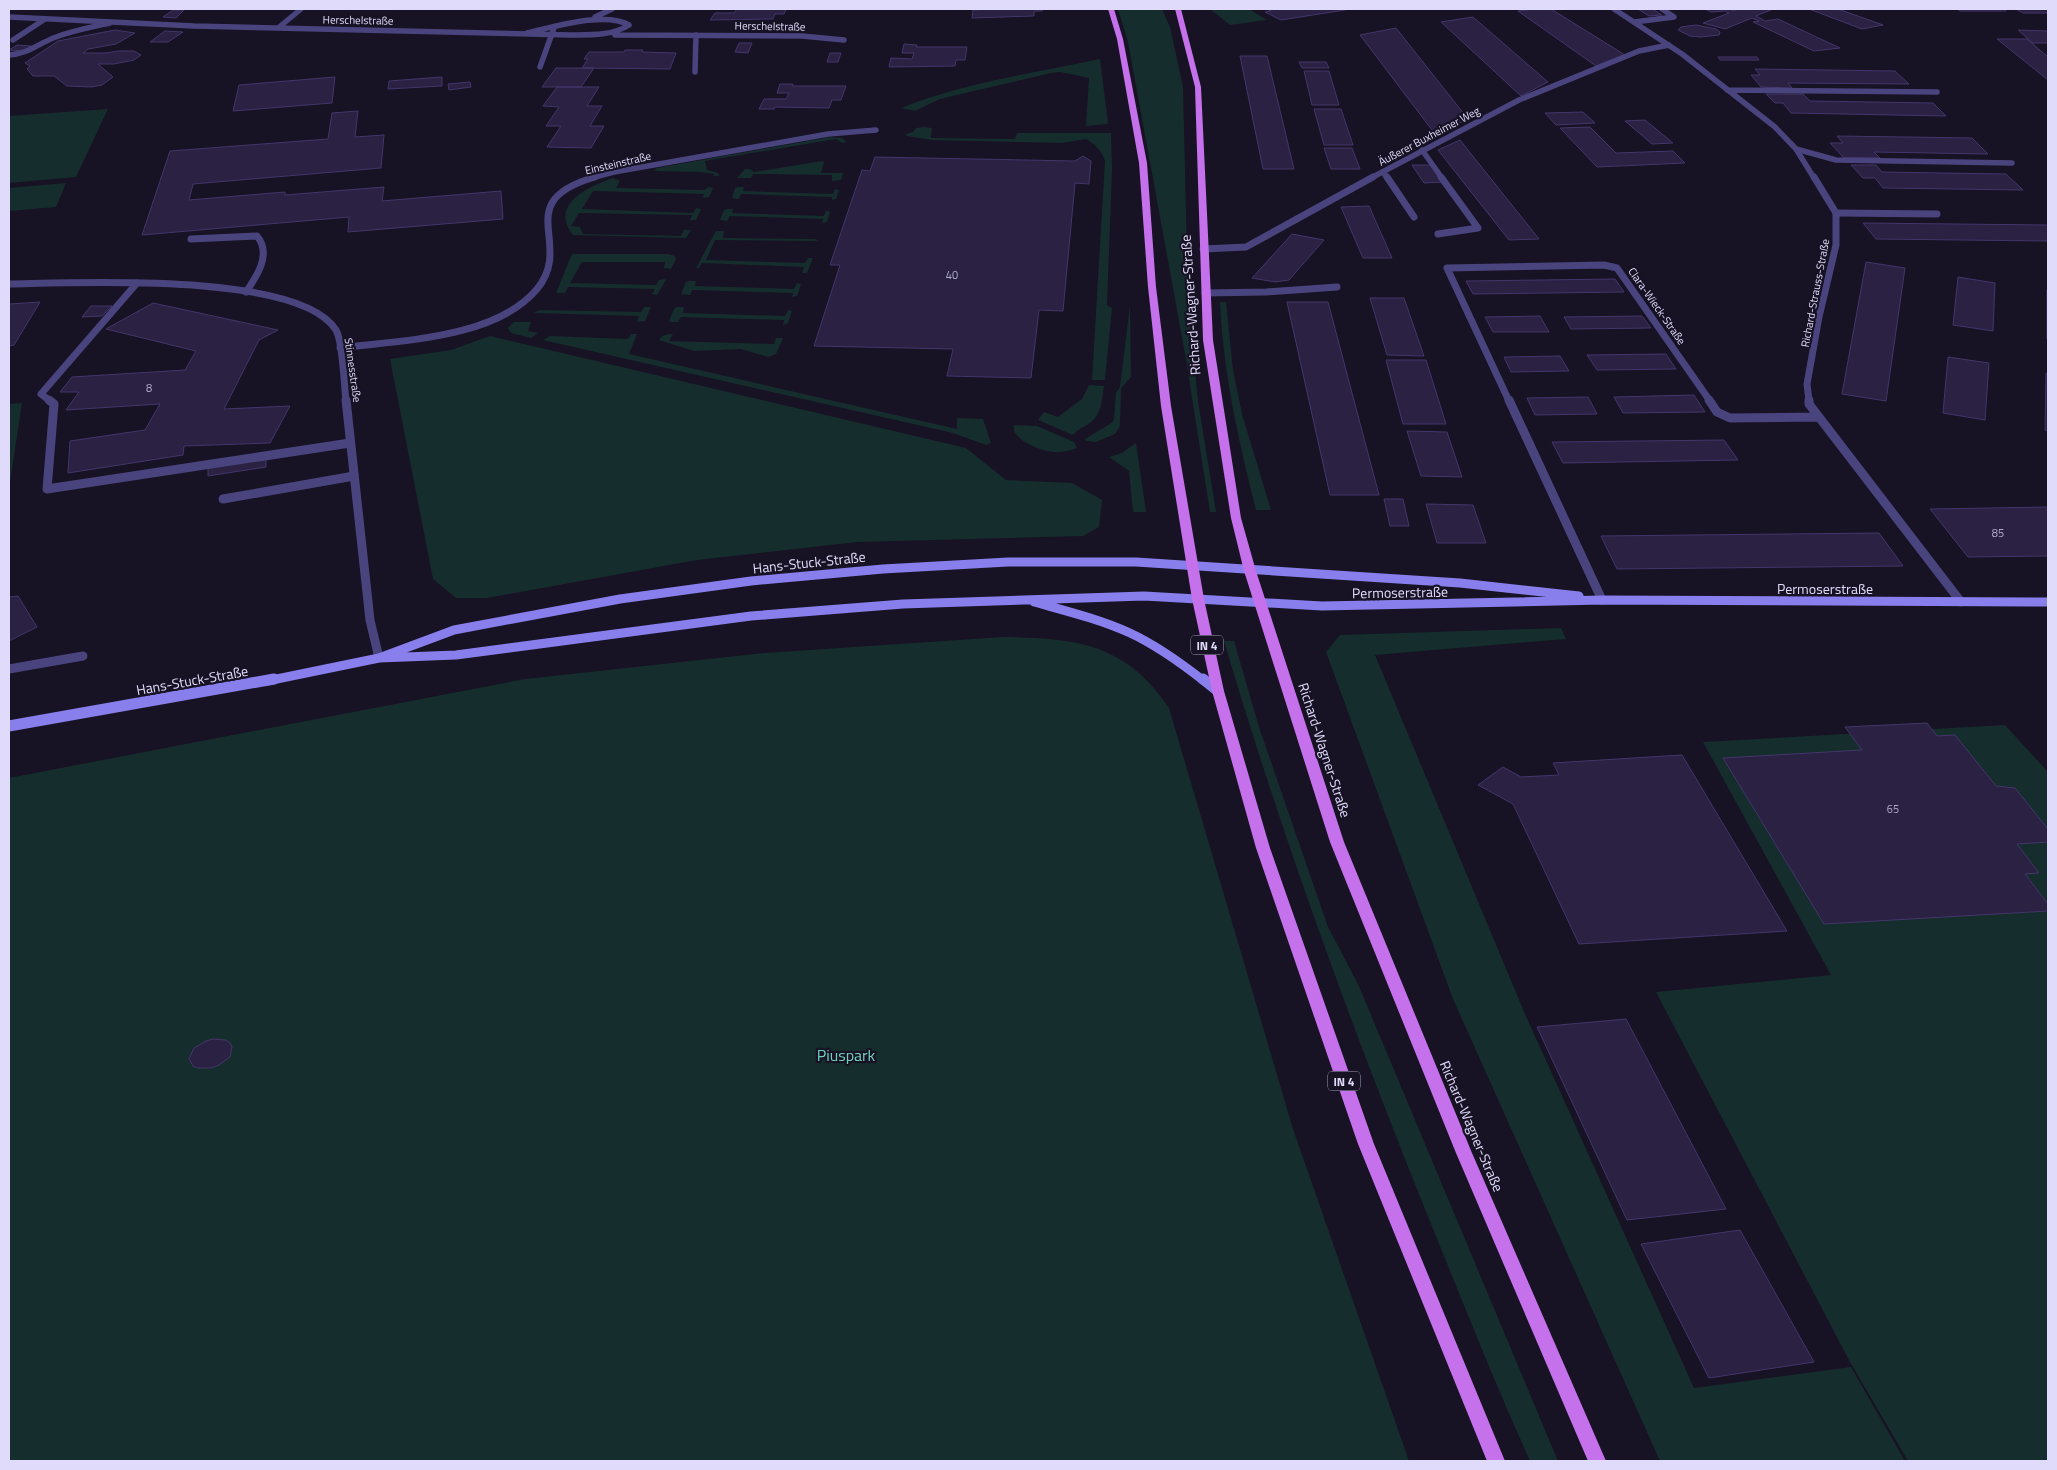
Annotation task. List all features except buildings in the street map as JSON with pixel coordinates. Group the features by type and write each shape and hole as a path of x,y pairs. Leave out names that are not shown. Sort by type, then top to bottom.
{"main road":[{"path":"1112,9 1120,38 1139,135 1152,287 1166,406 1198,599"},
{"name":"Richard-Wagner-Straße","path":"1178,9 1198,87 1208,340 1220,430 1236,518 1250,571 1337,842 1464,1153 1597,1461"},
{"name":"Hans-Stuck-Straße","path":"9,726 282,678 379,658 454,630 620,599 752,582 883,568 1008,562 1136,562 1250,571"},
{"name":"Permoserstraße","path":"1250,571 1460,583 1560,593 1602,600"},
{"name":"Hans-Stuck-Straße","path":"379,658 456,655 751,616 903,604 1144,596 1198,599"},
{"name":"Permoserstraße","path":"1198,599 1322,606 1420,606 1602,600 2048,602"},
{"name":"IN 4","path":"1198,599 1218,691 1263,848 1366,1144 1496,1461"},
{"name":"IN 4","path":"1026,600 1088,618 1141,638 1178,661 1218,691"}],"street":[{"path":"278,28 300,9"},
{"path":"592,34 579,30 578,27 612,9"},
{"path":"1614,9 1670,45 1775,127 1796,149 1836,213 1937,214"},
{"path":"1634,22 1674,17 1662,9"},
{"name":"Herschelstraße","path":"527,33 606,19 619,14 628,27 618,32 606,34"},
{"name":"Herschelstraße","path":"9,18 278,28 553,35 802,36 844,40"},
{"path":"13,40 45,19"},
{"path":"9,55 29,53 47,40 110,22"},
{"path":"628,27 640,32 657,35"},
{"path":"540,66 554,28"},
{"path":"695,72 696,35"},
{"name":"Äußerer Buxheimer Weg","path":"1203,249 1246,247 1422,150 1528,96 1639,51 1670,45"},
{"path":"1728,90 1937,92"},
{"name":"Einsteinstraße","path":"340,348 449,334 498,317 522,304 536,291 545,277 550,262 547,213 552,200 563,190 586,180 614,172 828,134 876,130"},
{"path":"1796,149 1836,160 2012,163"},
{"path":"1422,150 1478,228 1438,234"},
{"path":"1383,172 1414,217"},
{"name":"Richard-Strauss-Straße","path":"1836,213 1836,245 1819,317 1807,384 1809,404 1961,602"},
{"path":"191,239 257,236 263,241 265,251 255,279 246,292"},
{"name":"Clara-Wieck-Straße","path":"1602,600 1447,268 1604,265 1617,268 1717,412 1730,418 1818,418"},
{"path":"137,283 41,394 54,404 46,490 350,443"},
{"name":"Stinnesstraße","path":"9,284 137,283 192,285 246,292 300,304 320,315 336,329 340,348 370,620 379,658"},
{"path":"1206,293 1266,292 1337,287"},
{"path":"222,499 354,476"},
{"path":"9,669 83,656"}],"green space":[{"path":"1118,9 1162,9 1170,27 1183,87 1188,301 1198,401 1216,512 1210,512 1186,359 1128,42"},
{"path":"1210,9 1249,9 1267,20 1230,25"},
{"path":"1100,59 1107,124 1086,126 1089,78 1060,72 940,99 915,111 901,108 974,85"},
{"path":"108,109 76,177 9,183 9,116"},
{"path":"916,128 932,128 931,138 1015,139 1017,133 1111,133 1112,170 1107,305 1112,308 1105,380 1092,380 1105,161 1100,151 1086,139 1062,143 932,140 907,136 906,134 913,132"},
{"path":"830,137 842,138 847,142 842,143 836,139 705,161 707,170 718,173 719,176 701,172 654,171 657,168"},
{"path":"824,162 821,173 843,173 841,180 832,181 832,175 753,174 751,178 737,178 745,169 750,169 754,172"},
{"path":"613,178 620,181 616,188 705,190 708,187 713,188 709,197 703,198 704,194 593,191 582,209 693,213 696,208 701,209 696,220 690,220 692,215 579,213 571,226 580,227 583,234 681,236 684,230 691,230 686,238 573,235 567,224 566,214 569,206 583,192"},
{"path":"66,183 56,207 9,211 9,188"},
{"path":"737,187 744,187 743,191 833,194 835,189 839,190 836,199 832,200 832,197 741,194 739,199 732,198"},
{"path":"733,209 732,213 824,216 826,210 830,212 827,222 822,223 823,219 730,216 727,221 720,220 724,210"},
{"path":"716,231 724,231 723,238 815,239 818,241 715,240 706,260 805,263 808,258 813,258 807,273 802,273 804,267 702,263 699,268 696,268"},
{"path":"573,254 668,254 675,256 676,259 671,269 664,268 665,262 582,262 570,283 656,285 659,280 666,280 657,295 652,294 655,289 568,287 565,293 556,293"},
{"path":"696,281 695,286 794,289 797,283 801,284 797,296 792,297 793,293 692,290 690,295 681,294 686,282"},
{"path":"1220,302 1226,302 1233,370 1242,414 1271,510 1256,510 1228,381"},
{"path":"1130,305 1131,377 1121,388 1120,426 1115,434 1096,442 1086,441 1085,439 1113,422 1116,393 1120,387"},
{"path":"644,307 651,307 645,321 637,322 639,316 534,313 539,310 641,312"},
{"path":"684,307 683,313 785,316 788,310 792,311 788,323 783,325 784,320 681,317 678,322 670,322 674,309"},
{"path":"514,322 531,322 528,331 538,333 531,338 511,333 508,328"},
{"path":"631,334 637,334 629,354 957,429 957,418 983,419 991,443 986,445 953,433 543,340 550,336 628,339"},
{"path":"673,334 669,341 774,344 776,338 783,338 776,354 768,357 741,349 694,351 659,340 662,336"},
{"path":"490,336 966,448 1006,480 1072,483 1102,500 1099,527 1083,536 857,542 697,560 487,598 456,598 433,579 390,359 451,350"},
{"path":"1089,385 1104,386 1101,406 1094,419 1073,435 1038,420 1044,412 1058,417 1082,399"},
{"path":"22,403 9,489 9,404"},
{"path":"1014,425 1037,426 1074,442 1077,448 1068,451 1052,452 1037,448 1017,436 1014,431"},
{"path":"1136,443 1146,512 1133,512 1129,471 1109,457 1122,453"},
{"path":"1561,628 1566,639 1375,655 1525,1014 1694,1388 1851,1367 1905,1461 1660,1461 1453,999 1326,652 1340,635"},
{"name":"Piuspark","path":"1003,637 1053,639 1097,648 1117,657 1135,670 1152,686 1169,708 1293,1129 1409,1461 9,1461 9,778 525,679 765,653"},
{"path":"1224,641 1234,641 1259,727 1328,927 1358,984 1558,1461 1530,1461 1463,1304 1343,998 1269,785"},
{"path":"2005,725 2048,772 2048,1461 1908,1461 1850,1362 1656,992 1831,975 1703,742"}]}
